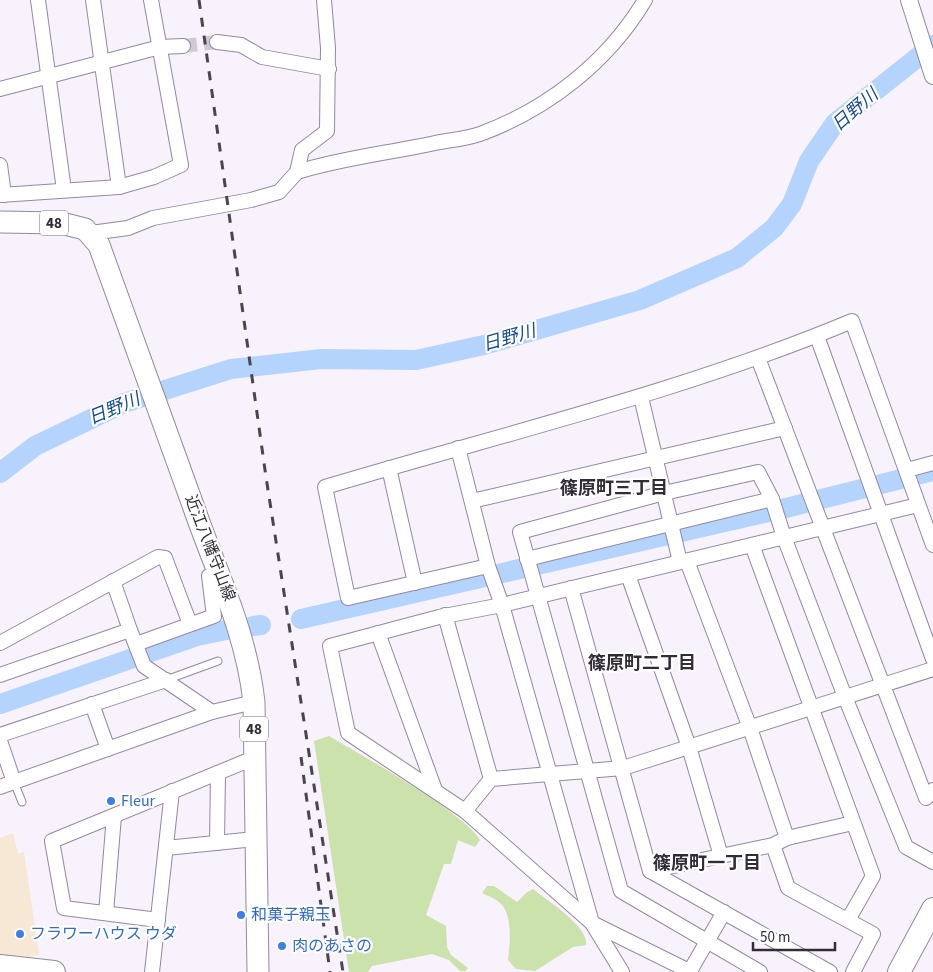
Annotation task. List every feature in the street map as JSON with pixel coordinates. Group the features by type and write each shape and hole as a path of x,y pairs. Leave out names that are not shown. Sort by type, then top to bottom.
{"highway":[{"path":"899,972 933,909"},
{"path":"0,966 54,972"}],"main road":[{"name":"48","path":"0,222 61,223 85,229 95,239"},
{"name":"近江八幡守山線","path":"95,239 239,625 252,680 254,702 258,972"}],"street":[{"path":"38,0 64,190"},
{"path":"93,0 119,187"},
{"path":"0,165 2,195 119,187 154,177 181,165 151,0"},
{"path":"95,239 154,218 279,192 297,172 302,150 327,131 328,69 324,0"},
{"path":"297,172 326,163 479,134 530,111 562,91 586,70 624,33 646,0"},
{"path":"908,0 933,76"},
{"path":"217,42 241,45 262,57 328,69"},
{"path":"0,89 160,47 183,46"},
{"path":"490,572 415,583 348,598 325,487 642,396 758,358 852,321 933,545"},
{"path":"817,336 933,659"},
{"path":"758,358 814,500 882,686 926,798 933,790"},
{"path":"642,396 672,530 750,728 787,838"},
{"path":"472,501 786,428"},
{"path":"458,448 490,572 502,605 592,923 622,972"},
{"path":"909,475 933,463"},
{"path":"389,468 415,583"},
{"path":"760,972 621,891 520,532 664,493 758,472 774,506 845,697 906,847 933,862"},
{"path":"724,912 690,972 592,923 465,811 348,733 330,646 445,615 502,605 918,505"},
{"path":"529,564 774,506"},
{"path":"752,545 873,876 848,920"},
{"path":"0,643 158,556 165,558 190,624"},
{"path":"139,652 190,624 214,616 209,576 218,570"},
{"path":"628,575 689,747 722,856"},
{"path":"113,581 139,652 166,680 212,712"},
{"path":"571,588 623,768 650,871 830,972"},
{"path":"445,615 491,779"},
{"path":"0,675 130,630"},
{"path":"378,633 435,790"},
{"path":"465,811 491,779 623,768 933,669"},
{"path":"0,735 166,680"},
{"path":"0,787 212,712 254,702"},
{"path":"92,704 108,749"},
{"path":"0,740 14,782"},
{"path":"158,920 64,908 52,841 254,758"},
{"path":"218,773 218,843"},
{"path":"152,972 172,792"},
{"path":"106,913 114,816"},
{"path":"650,871 773,846 787,838 853,823"},
{"path":"166,848 256,839"},
{"path":"773,846 788,888 873,934 853,972"}],"lane":[{"path":"166,680 218,661"},
{"path":"14,782 22,802"}],"shaded area":[{"path":"13,833 18,854 24,852 39,955 31,956 31,958 0,954 0,838"}],"green space":[{"path":"329,736 434,800 455,815 480,840 475,847 458,840 451,864 444,864 426,915 446,926 447,947 451,955 468,968 465,971 460,971 449,960 432,954 372,966 368,972 349,972 314,741"},
{"path":"487,886 494,886 517,902 533,889 574,922 581,930 586,945 573,947 535,971 516,969 508,960 510,930 507,914 498,901 482,893"}],"waterway":[{"name":"日野川","path":"0,473 35,446 124,403 231,369 321,359 416,360 484,345 640,300 737,258 774,228 792,204 809,161 835,123 933,45"},
{"path":"301,619 786,508 933,471"},
{"path":"253,626 261,625"},
{"path":"0,704 197,636 231,629"}],"tunnel":[{"path":"183,46 217,42"}],"railway":[{"path":"199,0 266,477 343,972"},
{"path":"301,757 330,972"}],"place":[{"name":"Fleur","path":"111,801"},
{"name":"和菓子親玉","path":"241,915"},
{"name":"フラワーハウス ウダ","path":"20,934"},
{"name":"肉のあさの","path":"282,946"}],"district":[{"name":"篠原町三丁目","path":"614,488"},
{"name":"篠原町二丁目","path":"642,663"},
{"name":"篠原町一丁目","path":"707,863"}]}
